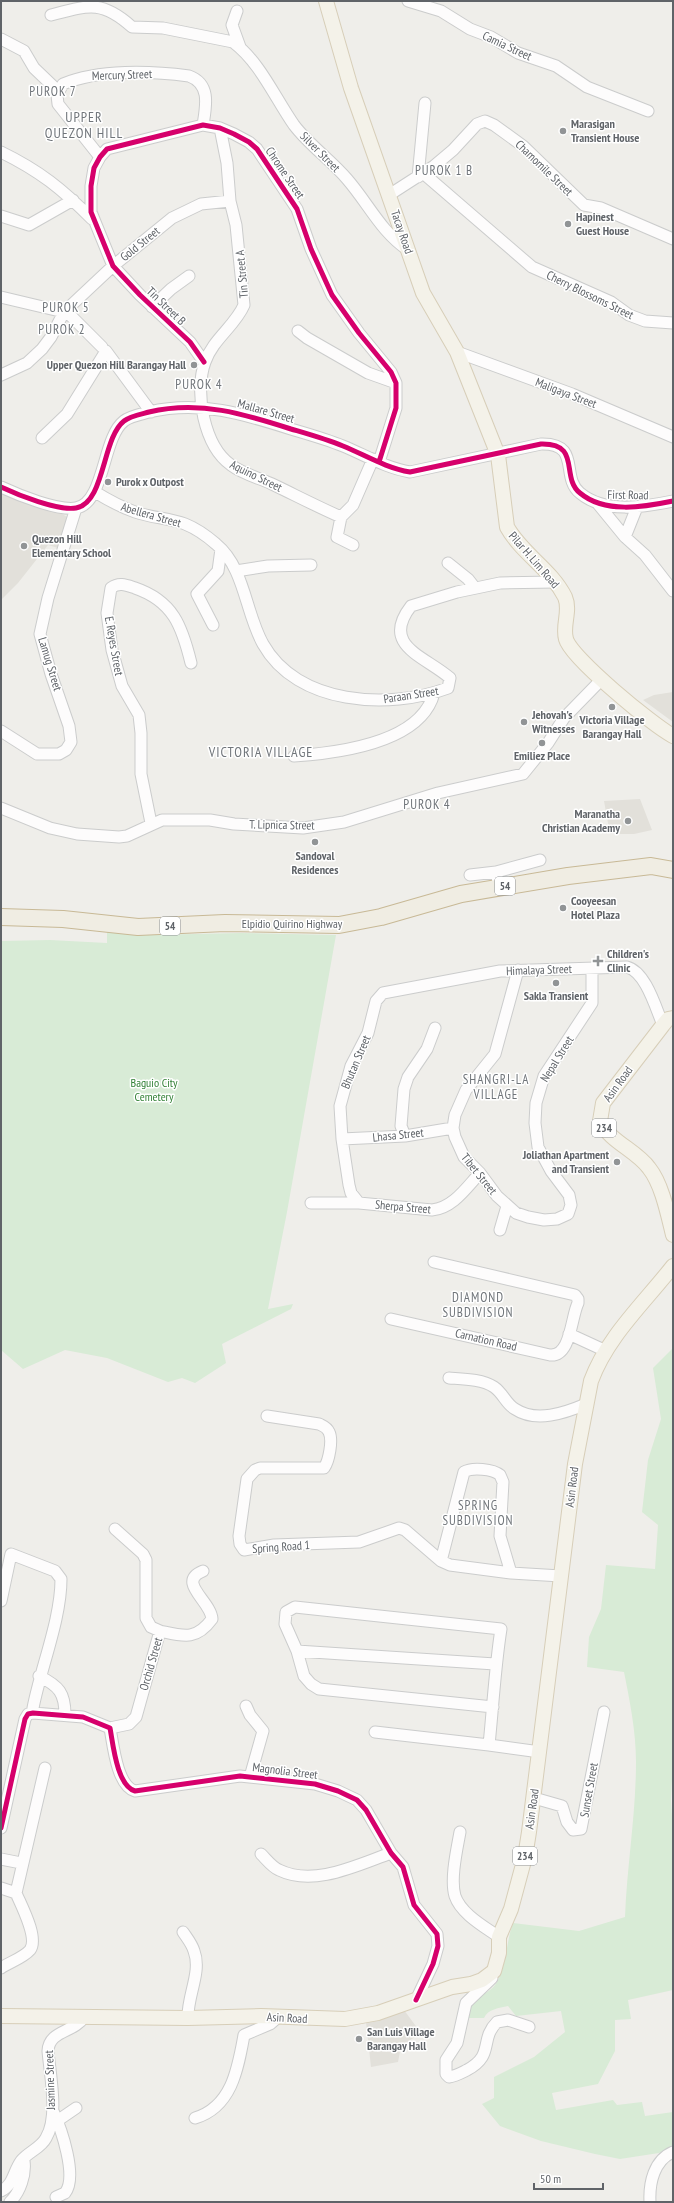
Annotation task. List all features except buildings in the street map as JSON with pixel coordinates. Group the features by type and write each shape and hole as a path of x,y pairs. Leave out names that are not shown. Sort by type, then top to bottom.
{"highway":[{"name":"Elpidio Quirino Highway","path":"1,917 63,920 138,927 225,923 339,925 381,917 461,894 498,880 651,866 673,870"}],"main road":[{"name":"Tacay Road","path":"326,1 351,88 423,293 458,352 498,455"},
{"name":"Pilar H. Lim Road","path":"498,455 507,527 512,537 555,582 565,597 568,606 566,639 571,648 602,679 657,727 673,736"},
{"name":"Asin Road","path":"668,1022 603,1103 600,1122 607,1132 633,1151 650,1169 661,1192 673,1235"},
{"name":"Asin Road","path":"1,2016 188,2018 278,2017 345,2019 378,2013 452,1987 482,1980 494,1972 499,1953 499,1937 511,1909 525,1857 540,1752 575,1464 586,1404 595,1370 606,1351 625,1324 673,1266"}],"street":[{"name":"Camia Street","path":"408,1 441,11 470,29 491,37 518,53 556,66 587,87 648,111"},
{"path":"51,15 85,6 104,6 121,16 132,27 163,28 204,35 233,42 240,47"},
{"name":"Silver Street","path":"236,11 232,24 240,47 295,126 348,180 394,240 408,250"},
{"path":"1,39 24,50 34,68 58,91 58,104 100,156 94,168 91,186 92,219"},
{"name":"Mercury Street","path":"58,91 63,84 92,75 137,73 189,76 198,79 203,84 206,106 203,125"},
{"path":"420,175 425,103"},
{"name":"Chamomile Street","path":"389,195 420,175 453,150 477,124 489,122 539,160 584,205 601,208 673,239"},
{"name":"Chrome Street","path":"100,156 108,149 203,125 220,128 249,142 257,149 288,192 301,217 311,249 332,295 359,333 391,372 396,383"},
{"name":"Tin Street A","path":"200,407 200,391 204,362 221,335 240,315 244,305 236,224 230,201 227,163 220,128"},
{"path":"1,152 39,172 73,200 92,219 113,266"},
{"name":"Cherry Blossoms Street","path":"420,175 532,267 611,302 629,315 646,321 673,323"},
{"path":"1,216 29,225 73,200"},
{"name":"Gold Street","path":"1,374 27,363 42,349 51,337 64,312 113,266 172,218 184,211 207,203 230,201"},
{"name":"Tin Street B","path":"113,266 152,307 190,342 204,362"},
{"path":"152,307 189,276"},
{"path":"1,296 64,312 71,316 104,349 151,412"},
{"path":"298,331 307,338 368,373 396,383 396,408 376,460 353,505 341,517 337,537 353,545"},
{"path":"42,438 67,414 104,349"},
{"name":"Maligaya Street","path":"458,352 572,394 673,437"},
{"name":"Mallare Street","path":"76,508 84,505 95,492 112,440 121,424 126,420 151,412 200,407 213,408 251,416 342,445 395,470 410,472 498,455"},
{"name":"Aquino Street","path":"200,407 217,452 232,466 341,517"},
{"name":"First Road","path":"498,455 540,444 558,446 564,451 580,493 598,504 636,507 673,501"},
{"path":"1,487 42,502 76,508"},
{"name":"Abellera Street","path":"95,492 115,504 136,512 187,524 221,549 228,556 236,570"},
{"path":"598,504 625,537 645,554 673,591"},
{"path":"625,537 636,507"},
{"name":"Lamug Street","path":"1,731 37,754 58,754 66,750 71,742 69,726 51,674 40,634 45,610 76,508"},
{"path":"213,625 197,594 218,571 221,549"},
{"path":"448,563 468,579 475,588"},
{"path":"236,570 268,566 311,565"},
{"name":"Paraan Street","path":"236,570 263,644 279,667 314,688 352,699 377,700 434,693 448,688 450,678 407,647 399,630 400,622 411,606 475,588 500,583 555,582"},
{"name":"E. Reyes Street","path":"151,823 141,774 141,733 139,715 122,686 112,650 107,613 111,588 117,584 124,584 144,591 164,604 179,622 191,663"},
{"name":"T. Lipnica Street","path":"1,808 50,828 83,834 127,836 151,823 162,820 210,820 234,824 318,826 357,819 438,793 523,774 548,743 564,718 602,679"},
{"path":"294,756 345,750 382,740 419,719 431,702 434,693"},
{"path":"470,875 498,880 540,860"},
{"name":"Himalaya Street","path":"383,993 395,989 500,971 627,967 635,971 668,1022"},
{"name":"Nepal Street","path":"568,1214 571,1205 569,1195 547,1164 538,1147 535,1123 536,1103 544,1076 592,1003 592,969"},
{"path":"453,1128 455,1115 463,1095 495,1054 518,970"},
{"name":"Bhutan Street","path":"358,1203 350,1190 342,1139 340,1106 346,1080 368,1033 376,1001 383,993"},
{"path":"405,1136 401,1126 404,1089 408,1077 427,1049 435,1028"},
{"name":"Tibet Street","path":"453,1128 455,1138 464,1157 480,1173 496,1196 516,1213 528,1218 544,1220 556,1219 568,1214"},
{"name":"Lhasa Street","path":"342,1139 405,1136 453,1128"},
{"name":"Sherpa Street","path":"311,1203 358,1203 432,1210 442,1209 449,1205 480,1173"},
{"path":"500,1230 507,1206"},
{"name":"Carnation Road","path":"391,1319 554,1355 562,1350 567,1343 578,1303 578,1299 575,1295 434,1262"},
{"path":"569,1334 606,1351"},
{"path":"450,1378 481,1382 494,1387 515,1410 534,1416 564,1413 586,1404"},
{"name":"Spring Road 1","path":"267,1416 319,1424 326,1427 330,1437 327,1463 324,1468 260,1468 247,1478 239,1536 241,1548 244,1550 274,1546 359,1542 399,1528 405,1530 441,1561 459,1567 511,1573 561,1576"},
{"path":"441,1561 464,1472 469,1470 493,1471 500,1475 503,1482 500,1536 511,1573"},
{"name":"Orchid Street","path":"110,1728 129,1724 136,1717 160,1631 150,1626 146,1618 146,1560 143,1554 115,1529"},
{"path":"1,1601 11,1554 59,1574 61,1587 55,1624 30,1711 25,1719 1,1828"},
{"path":"160,1631 180,1636 190,1636 200,1631 212,1619 208,1609 193,1585 192,1577 203,1570"},
{"path":"489,1745 493,1706 495,1664 501,1629 295,1607 286,1612 284,1616 285,1624 297,1651 304,1676 311,1684 319,1689 493,1706"},
{"path":"297,1651 495,1664"},
{"path":"39,1676 57,1687 63,1695 65,1715"},
{"path":"246,1706 250,1715 264,1732 250,1777"},
{"path":"30,1711 83,1717 110,1728"},
{"name":"Sunset Street","path":"534,1798 562,1806 570,1827 573,1830 581,1829 604,1712"},
{"name":"Magnolia Street","path":"110,1728 120,1772 124,1782 131,1790 139,1791 216,1778 250,1777 315,1784 350,1796 366,1810 391,1853 405,1871 414,1905 432,1926 439,1941 433,1964 416,2000"},
{"path":"375,1732 540,1752"},
{"path":"1,1968 25,1954 32,1946 33,1935 16,1893 21,1863 45,1768"},
{"path":"460,1832 453,1881 455,1897 479,1924 499,1937"},
{"path":"261,1854 279,1870 303,1876 342,1871 391,1853"},
{"path":"1,1859 21,1863"},
{"path":"1,1888 16,1893"},
{"path":"183,1932 194,1949 196,1957 193,1988 188,2007 188,2018"},
{"path":"494,1972 491,1981 478,1990 466,2003 457,2043 446,2060 446,2074 449,2077 460,2074 482,2060 490,2030 497,2022 508,2020 529,2028"},
{"name":"Jasmine Street","path":"1,2191 10,2184 24,2158 46,2138 55,2116 48,2046 52,2038 75,2027 84,2017"},
{"path":"195,2118 207,2115 227,2094 238,2067 244,2035 248,2032 270,2024 278,2017"},
{"path":"56,2197 66,2193 70,2183 65,2145 55,2116 76,2108"},
{"path":"650,2202 651,2184 655,2170 658,2164 673,2152"},
{"path":"10,2202 18,2192 21,2183 25,2164 24,2158"}],"shaded area":[{"name":"Quezon Hill Elementary School","path":"1,491 55,510 69,518 58,548 48,545 18,583 1,600"},
{"path":"673,692 673,722 643,700 654,695"},
{"name":"Maranatha Christian Academy","path":"640,799 652,830 634,834 610,834 604,801"},
{"path":"404,2010 421,2033 401,2046 398,2062 371,2067 366,2022"}],"green space":[{"name":"Baguio City Cemetery","path":"107,932 147,935 241,933 336,935 287,1212 268,1309 293,1304 291,1309 222,1344 226,1363 195,1383 182,1378 168,1382 107,1358 65,1350 23,1369 1,1350 1,941 50,940 107,943"},
{"path":"673,1348 673,1758 671,1800 673,1833 673,1990 628,2000 631,2019 615,2020 615,2051 598,2084 552,2093 556,2110 613,2100 617,2105 642,2102 645,2116 673,2112 673,2145 659,2153 620,2159 541,2141 500,2126 482,2104 494,2098 494,2077 534,2057 565,2032 561,2011 516,2016 508,2006 491,2011 484,2018 467,2018 468,2010 474,2000 488,1991 497,1982 503,1968 513,1923 579,1931 625,1917 636,1781 634,1728 624,1672 587,1667 589,1637 601,1609 606,1565 655,1569 658,1525 642,1512 648,1460 661,1419 653,1368"}],"cycle path":[{"path":"204,362 190,342 140,295 113,266 91,212 91,186 94,168 100,157 107,149 203,125 220,128 234,134 249,142 257,149 297,209 311,249 332,295 359,333 391,372 396,383 396,408 379,462"},
{"path":"1,487 49,505 76,508 85,504 93,495 111,441 117,429 124,421 133,416 149,412 186,407 222,410 256,418 330,441 384,464 410,472 541,444 554,445 562,449 566,455 574,486 580,493 590,500 601,504 625,507 637,507 673,501"},
{"path":"1,1828 25,1719 28,1714 33,1713 83,1717 110,1728 114,1754 120,1773 129,1788 135,1791 240,1776 315,1784 338,1791 357,1800 366,1810 391,1853 403,1867 414,1905 437,1934 438,1946 433,1964 416,2000"}],"place":[{"name":"Marasigan Transient House","path":"563,131"},
{"name":"Hapinest Guest House","path":"568,224"},
{"name":"Upper Quezon Hill Barangay Hall","path":"194,365"},
{"name":"Purok x Outpost","path":"108,482"},
{"name":"Quezon Hill Elementary School","path":"24,546"},
{"name":"Victoria Village Barangay Hall","path":"612,707"},
{"name":"Jehovah's Witnesses","path":"524,722"},
{"name":"Emiliez Place","path":"542,743"},
{"name":"Maranatha Christian Academy","path":"628,821"},
{"name":"Sandoval Residences","path":"315,842"},
{"name":"Cooyeesan Hotel Plaza","path":"563,908"},
{"name":"Children's Clinic","path":"598,961"},
{"name":"Sakla Transient","path":"556,983"},
{"name":"Joliathan Apartment and Transient","path":"617,1162"},
{"name":"San Luis Village Barangay Hall","path":"359,2039"}],"district":[{"name":"PUROK 7","path":"53,91"},
{"name":"UPPER QUEZON HILL","path":"84,126"},
{"name":"PUROK 1 B","path":"444,170"},
{"name":"PUROK 5","path":"66,307"},
{"name":"PUROK 2","path":"62,329"},
{"name":"PUROK 4","path":"199,384"},
{"name":"VICTORIA VILLAGE","path":"261,752"},
{"name":"PUROK 4","path":"427,804"},
{"name":"SHANGRI-LA VILLAGE","path":"496,1086"},
{"name":"DIAMOND SUBDIVISION","path":"478,1304"},
{"name":"SPRING SUBDIVISION","path":"478,1512"}]}
